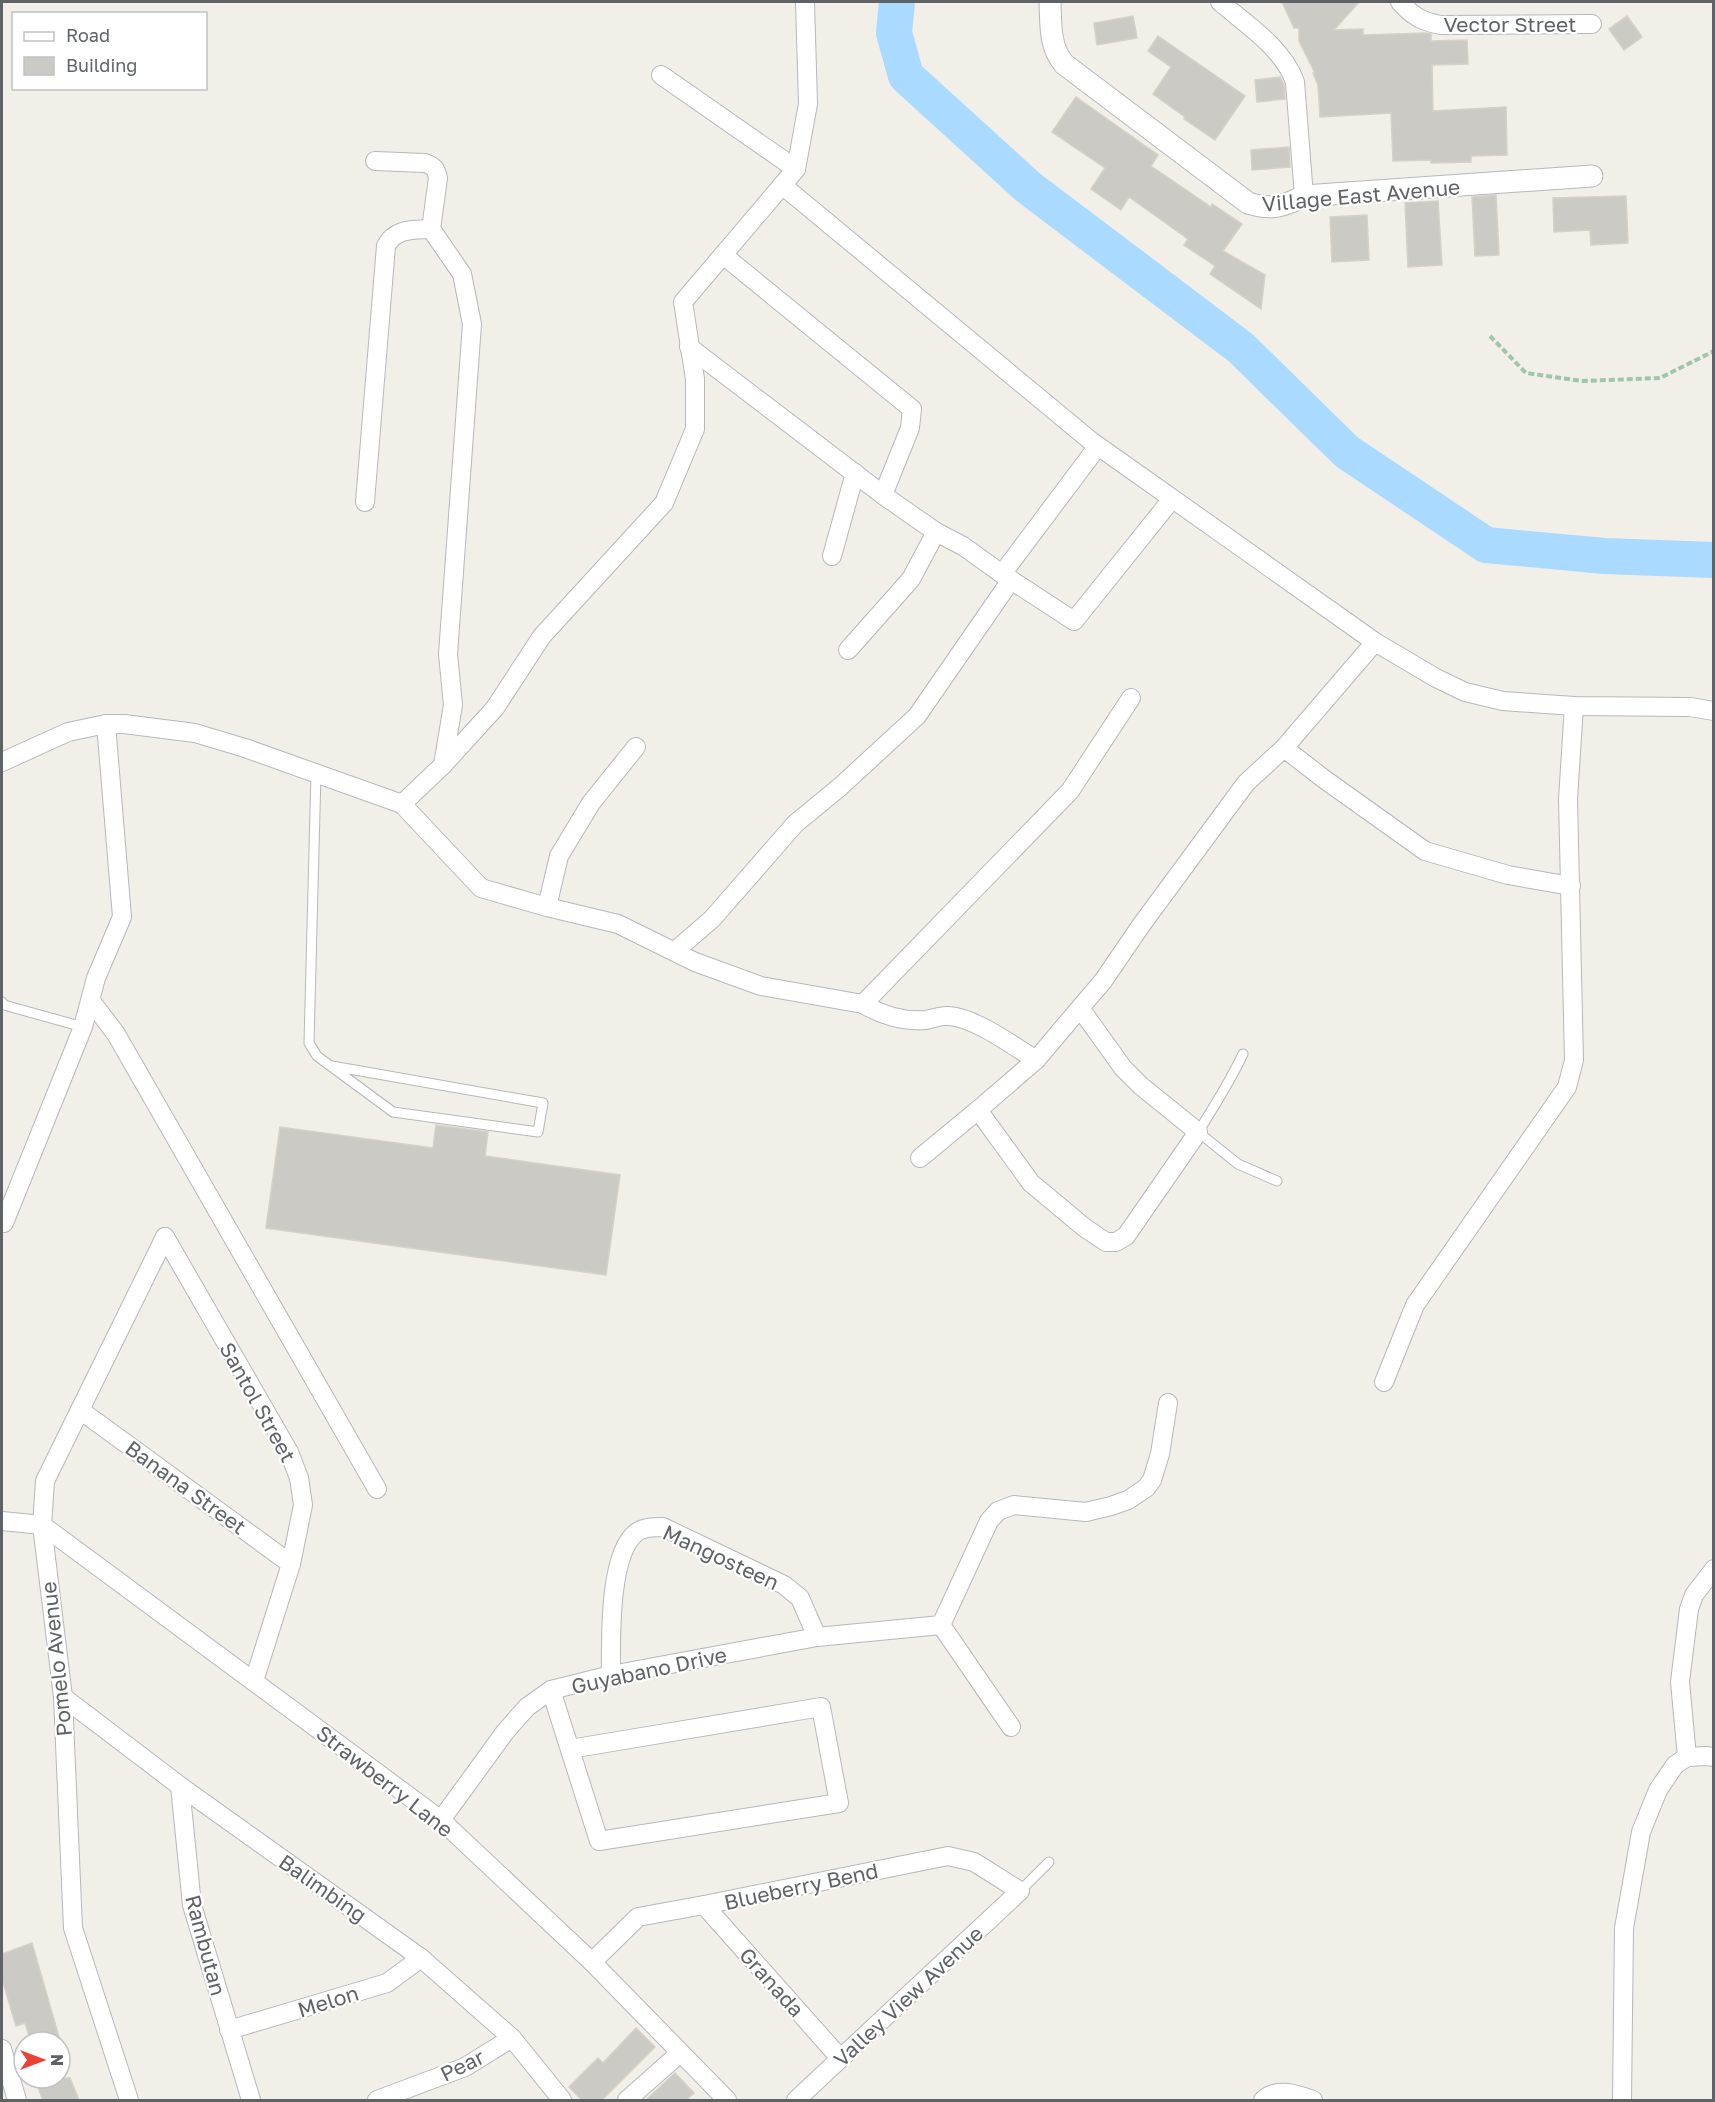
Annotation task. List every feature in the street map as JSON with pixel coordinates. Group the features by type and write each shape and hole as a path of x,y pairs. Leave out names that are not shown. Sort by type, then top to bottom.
{"street":[{"path":"402,804 443,765 495,708 542,636 664,503 695,429 695,379 683,302 796,169 808,104 805,2"},
{"name":"Village East Avenue","path":"1050,2 1053,47 1064,64 1248,204 1262,208 1286,205 1304,196 1592,176"},
{"path":"1220,2 1280,54 1290,66 1295,82 1304,196"},
{"name":"Vector Street","path":"1400,2 1417,18 1441,25 1592,24"},
{"path":"661,75 796,169"},
{"path":"375,161 425,163 432,165 436,170 438,178 431,229 462,274 472,324 448,654 453,705 443,765"},
{"path":"782,185 1098,446 1375,642 1436,678 1465,692 1503,701 1574,706 1690,707 1713,711"},
{"path":"365,502 386,246 396,234 404,231 431,229"},
{"path":"723,255 912,409 908,434 883,495"},
{"path":"689,347 883,495 1074,621 1172,499"},
{"path":"675,951 712,920 795,824 841,786 917,716 1006,577 1098,446"},
{"path":"832,556 855,473"},
{"path":"848,650 911,579 936,532"},
{"path":"920,1158 1036,1060 1103,981 1246,783 1284,748 1375,642"},
{"path":"863,1004 1070,791 1131,698"},
{"path":"1384,1382 1415,1305 1567,1087 1574,1060 1568,799 1574,706"},
{"path":"2,762 68,732 106,724 195,733 245,748 402,804 481,888 618,924 695,962 761,986 863,1004 900,1019 924,1020 949,1016 969,1022 990,1031 1036,1060"},
{"path":"4,1223 83,1027 96,978 122,917 106,724"},
{"path":"547,907 559,856 591,803 636,747"},
{"path":"1284,748 1425,851 1508,875 1571,886"},
{"path":"91,1001 116,1034 377,1489"},
{"path":"978,1110 1031,1183 1084,1228 1110,1243 1126,1236 1198,1132 1141,1086 1123,1068 1080,1008"},
{"name":"Pomelo Avenue","path":"129,2100 73,1928 63,1697 42,1525 45,1481 165,1237"},
{"name":"Santol Street","path":"165,1237 289,1452 299,1478 303,1505 291,1564 254,1681"},
{"path":"1011,1727 941,1625 989,1521 998,1511 1014,1505 1086,1512 1128,1500 1146,1488 1152,1480 1160,1454 1168,1403"},
{"name":"Banana Street","path":"80,1410 291,1564"},
{"path":"2,1521 42,1525"},
{"name":"Strawberry Lane","path":"42,1525 441,1821 592,1962 727,2100"},
{"name":"Mangosteen","path":"611,1675 611,1634 617,1567 624,1548 636,1533 652,1526 663,1527 784,1585 800,1598 817,1637"},
{"path":"1687,1757 1680,1682 1689,1609 1694,1595 1713,1569"},
{"name":"Guyabano Drive","path":"441,1821 512,1723 526,1707 551,1690 611,1675 817,1637 941,1625"},
{"path":"551,1690 599,1841 838,1803 821,1707 570,1749"},
{"name":"Balimbing","path":"63,1697 180,1786 421,1958 512,2038 562,2100"},
{"path":"1622,2100 1624,1928 1641,1832 1659,1790 1675,1765 1687,1757 1713,1757"},
{"name":"Rambutan","path":"180,1786 192,1905 251,2100"},
{"name":"Blueberry Bend","path":"592,1962 639,1917 948,1856 974,1862 1020,1892"},
{"name":"Valley View Avenue","path":"796,2100 1020,1892"},
{"name":"Granada","path":"704,1905 840,2058"},
{"name":"Melon","path":"229,2030 387,1983 421,1958"},
{"name":"Pear","path":"377,2100 465,2067 512,2038"},
{"path":"2,2049 17,2100"},
{"path":"627,2100 680,2053"},
{"path":"1263,2100 1267,2096 1293,2092 1313,2100"}],"lane":[{"path":"316,773 309,1043 317,1056 393,1112 538,1132 543,1103 332,1066"},
{"path":"2,1002 4,1005 83,1027"},
{"path":"1243,1054 1232,1078 1198,1132 1238,1164 1277,1181"},
{"path":"1020,1892 1049,1862"}],"path":[{"path":"1490,336 1526,373 1582,381 1660,378 1713,351"}],"building":[{"path":"1282,2 1359,2 1334,30 1363,29 1363,35 1426,33 1431,34 1431,41 1467,40 1468,64 1432,65 1433,111 1506,107 1507,155 1471,156 1471,162 1393,161 1391,113 1320,117 1318,85 1313,73 1315,73 1299,41 1299,28 1294,28"},
{"path":"1133,16 1137,38 1097,45 1094,23"},
{"path":"1627,16 1642,37 1624,50 1609,29"},
{"path":"1158,36 1245,96 1215,140 1153,94 1171,67 1148,51"},
{"path":"1280,77 1284,85 1285,99 1257,102 1255,80"},
{"path":"1076,97 1158,155 1151,166 1211,207 1212,204 1242,224 1223,251 1265,275 1261,309 1210,274 1215,266 1184,245 1188,239 1129,197 1121,210 1091,189 1105,168 1052,132"},
{"path":"1289,147 1290,167 1252,170 1251,150"},
{"path":"1496,195 1499,255 1475,256 1472,197"},
{"path":"1626,196 1628,243 1591,245 1590,230 1554,232 1553,198"},
{"path":"1438,201 1442,265 1408,267 1405,203"},
{"path":"1367,215 1369,260 1332,262 1330,217"},
{"path":"436,1125 488,1132 485,1156 620,1175 606,1275 266,1228 280,1127 433,1148"},
{"path":"32,1943 57,2030 27,2030 25,2023 16,2026 2,1979 2,1954"},
{"path":"636,2028 655,2047 602,2100 582,2100 569,2087 598,2058 603,2063"},
{"path":"675,2073 694,2093 686,2100 646,2100"},
{"path":"72,2083 79,2100 43,2100 39,2090 72,2090"}],"waterway":[{"path":"897,2 894,33 906,76 1028,187 1241,348 1347,452 1486,545 1604,556 1714,560"}]}
